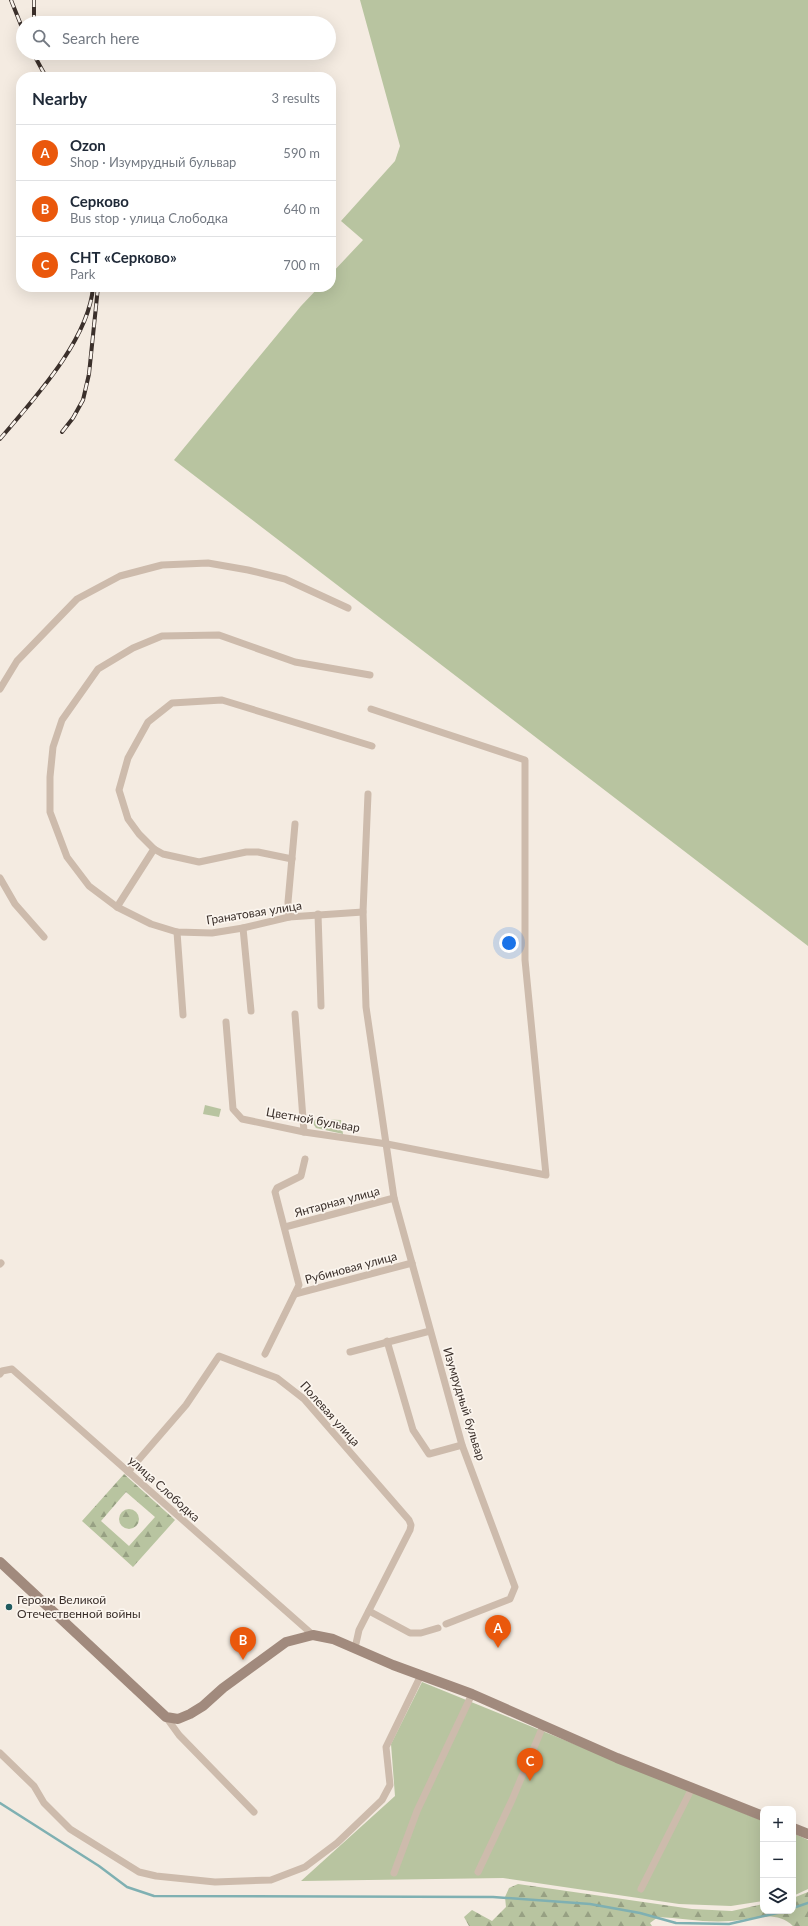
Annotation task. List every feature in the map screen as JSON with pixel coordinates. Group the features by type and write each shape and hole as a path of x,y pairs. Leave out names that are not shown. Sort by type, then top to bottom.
{"main road":[{"path":"0,1562 166,1717 178,1719 190,1714 203,1706 223,1688 286,1642 313,1635 333,1639 472,1694 543,1726 760,1815"},
{"path":"796,1829 808,1834"}],"street":[{"path":"0,689 17,661 77,599 120,576 162,566 208,563 248,570 285,579 348,608"},
{"name":"Гранатовая улица","path":"363,912 289,917 242,928 212,933 177,932 151,924 117,907 90,886 67,857 50,812 50,777 53,747 62,720 98,669 133,648 162,636 219,635 296,662 370,675"},
{"path":"292,859 258,852 246,852 199,862 163,854 154,849 139,834 128,819 119,790 128,758 148,722 172,703 222,700 372,746"},
{"name":"Цветной бульвар","path":"226,1022 232,1109 242,1119 304,1132 387,1144 546,1175 525,960 525,760 371,709"},
{"name":"Изумрудный бульвар","path":"368,794 363,912 366,1007 394,1198 462,1445 515,1587 510,1599 446,1624"},
{"path":"289,917 288,902 295,824"},
{"path":"117,907 154,849"},
{"path":"0,878 15,904 44,937"},
{"path":"318,914 321,1006"},
{"path":"242,928 251,1010"},
{"path":"177,932 183,1015"},
{"path":"295,1014 304,1132"},
{"name":"Рубиновая улица","path":"265,1354 299,1285 275,1192 277,1188 298,1178 305,1159"},
{"name":"Янтарная улица","path":"285,1227 394,1198"},
{"name":"Рубиновая улица","path":"294,1294 412,1263"},
{"path":"350,1352 430,1331"},
{"path":"388,1341 413,1430 429,1454 462,1445"},
{"name":"Полевая улица","path":"128,1472 186,1405 219,1356 277,1378 304,1399 411,1525 410,1530 359,1630 355,1648"},
{"name":"улица Слободка","path":"0,1374 2,1371 12,1369 313,1635"},
{"path":"369,1611 410,1633 421,1634 438,1628"},
{"path":"0,1753 34,1786 44,1803 70,1829 139,1872 156,1876 215,1882 271,1880 305,1867 337,1843 382,1800 390,1785 386,1747 421,1675"},
{"path":"394,1873 417,1811 472,1694"},
{"path":"166,1717 179,1735 254,1812"},
{"path":"478,1872 512,1800 543,1726"},
{"path":"641,1889 692,1788"}],"green space":[{"path":"360,0 808,0 808,946 174,460 301,306 314,292 336,292 336,269 363,240 341,221 395,161 400,146"},
{"path":"205,1105 221,1109 219,1117 203,1114"},
{"path":"316,1119 341,1120 343,1134 316,1128 312,1122"},
{"path":"124,1474 175,1520 133,1567 82,1521","holes":["126,1492 155,1517 129,1546 101,1521"]},
{"path":"129,1509 136,1512 139,1519 136,1526 129,1529 122,1526 119,1519 122,1512"},
{"path":"422,1682 760,1820 760,1901 731,1906 679,1904 503,1878 301,1881 395,1796 391,1744"},
{"path":"796,1834 808,1840 808,1889 796,1895"},
{"path":"518,1884 692,1909 732,1911 760,1905 760,1914 796,1914 796,1897 808,1892 808,1926 793,1926 779,1918 771,1917 703,1921 658,1917 650,1923 652,1926 469,1926 464,1917 472,1910 492,1921 506,1907 505,1897 509,1888"}],"waterway":[{"path":"0,1803 99,1866 127,1887 154,1896 493,1897 590,1904 640,1913 676,1923 729,1924 773,1914"},
{"path":"796,1907 808,1903"}],"railway":[{"path":"11,0 17,16"},
{"path":"34,0 34,16"},
{"path":"37,60 43,72"},
{"path":"0,439 43,388 71,348 89,307 92,292"},
{"path":"62,432 73,418 83,400 89,374 97,292"}],"place":[{"name":"Героям Великой Отечественной войны","path":"9,1607"},
{"name":"Ozon","path":"498,1648"},
{"name":"Серково","path":"243,1660"},
{"name":"СНТ «Серково»","path":"530,1781"}]}
